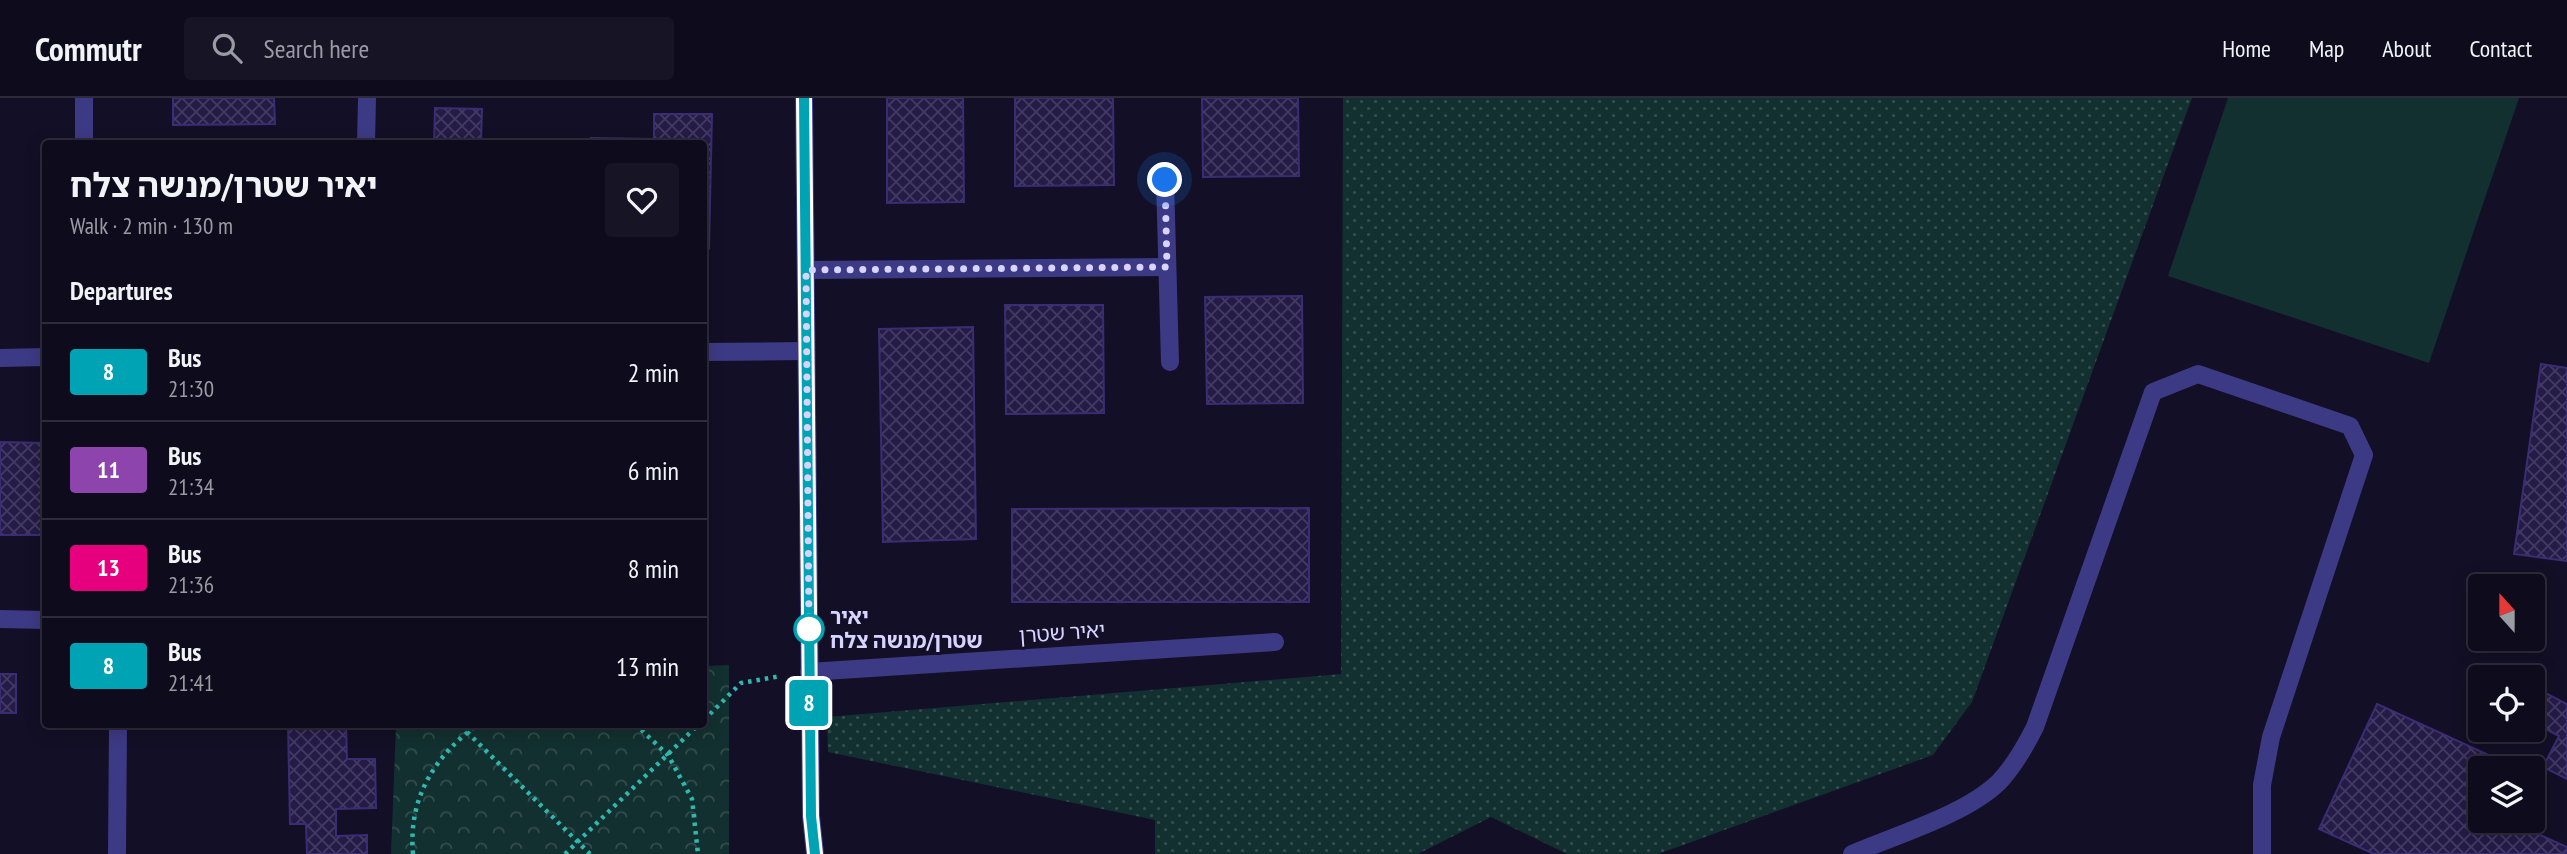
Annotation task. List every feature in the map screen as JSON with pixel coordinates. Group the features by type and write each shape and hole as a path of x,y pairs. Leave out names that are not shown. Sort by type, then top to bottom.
{"street":[{"path":"84,98 84,140"},
{"path":"366,140 367,98"},
{"path":"804,98 811,816 815,854"},
{"path":"1165,180 1170,362"},
{"path":"806,270 1167,267"},
{"path":"707,352 806,351"},
{"path":"0,358 42,357"},
{"path":"1852,854 1964,806 1997,783 2021,756 2035,727 2153,391 2198,374 2350,426 2364,455 2271,737 2262,785 2262,854"},
{"path":"0,619 42,620"},
{"name":"יאיר שטרן","path":"809,672 1275,642"},
{"path":"117,854 118,728"},
{"path":"804,854 811,816"}],"path":[{"path":"707,717 741,683 809,672"},
{"path":"413,854 411,831 424,783 453,743 473,728"},
{"path":"639,728 668,755 692,799 698,854"},
{"path":"565,854 695,728"},
{"path":"467,733 590,854"}],"green space":[{"path":"1343,98 2192,98 1972,702 1933,755 1658,854 1567,854 1491,817 1418,854 1155,854 1155,820 828,752 827,717 1341,674"},
{"path":"2228,98 2519,98 2429,363 2168,276"},
{"path":"729,665 729,854 391,854 396,728 707,728 707,666"}],"building":[{"path":"173,98 274,98 275,124 173,125"},
{"path":"887,98 963,98 964,202 887,203"},
{"path":"1015,98 1113,98 1114,185 1015,186"},
{"path":"1202,98 1298,98 1299,176 1203,177"},
{"path":"435,108 482,109 481,140 434,140"},
{"path":"654,114 712,114 709,248 707,140 591,140 654,139"},
{"path":"1302,296 1303,403 1207,404 1205,297"},
{"path":"1005,305 1103,305 1104,413 1006,414"},
{"path":"973,327 976,539 883,542 879,329"},
{"path":"2541,364 2567,368 2567,561 2514,554"},
{"path":"0,442 42,443 42,535 0,535"},
{"path":"1309,508 1309,602 1012,602 1012,509"},
{"path":"0,674 16,674 16,713 0,713"},
{"path":"2545,693 2567,704 2567,779 2545,768 2559,736 2545,729"},
{"path":"2377,704 2491,756 2468,756 2468,833 2536,833 2567,847 2567,854 2374,854 2319,829"},
{"path":"288,728 346,728 347,759 375,759 376,808 336,809 336,836 367,835 367,854 307,854 306,824 290,824"}],"bus line":[{"name":"8","path":"804,98 811,816 815,854"}],"place":[{"name":"יאיר שטרן/מנשה צלח","path":"809,629"}],"route":[{"path":"809,629 806,270 1167,267 1165,180"}]}
